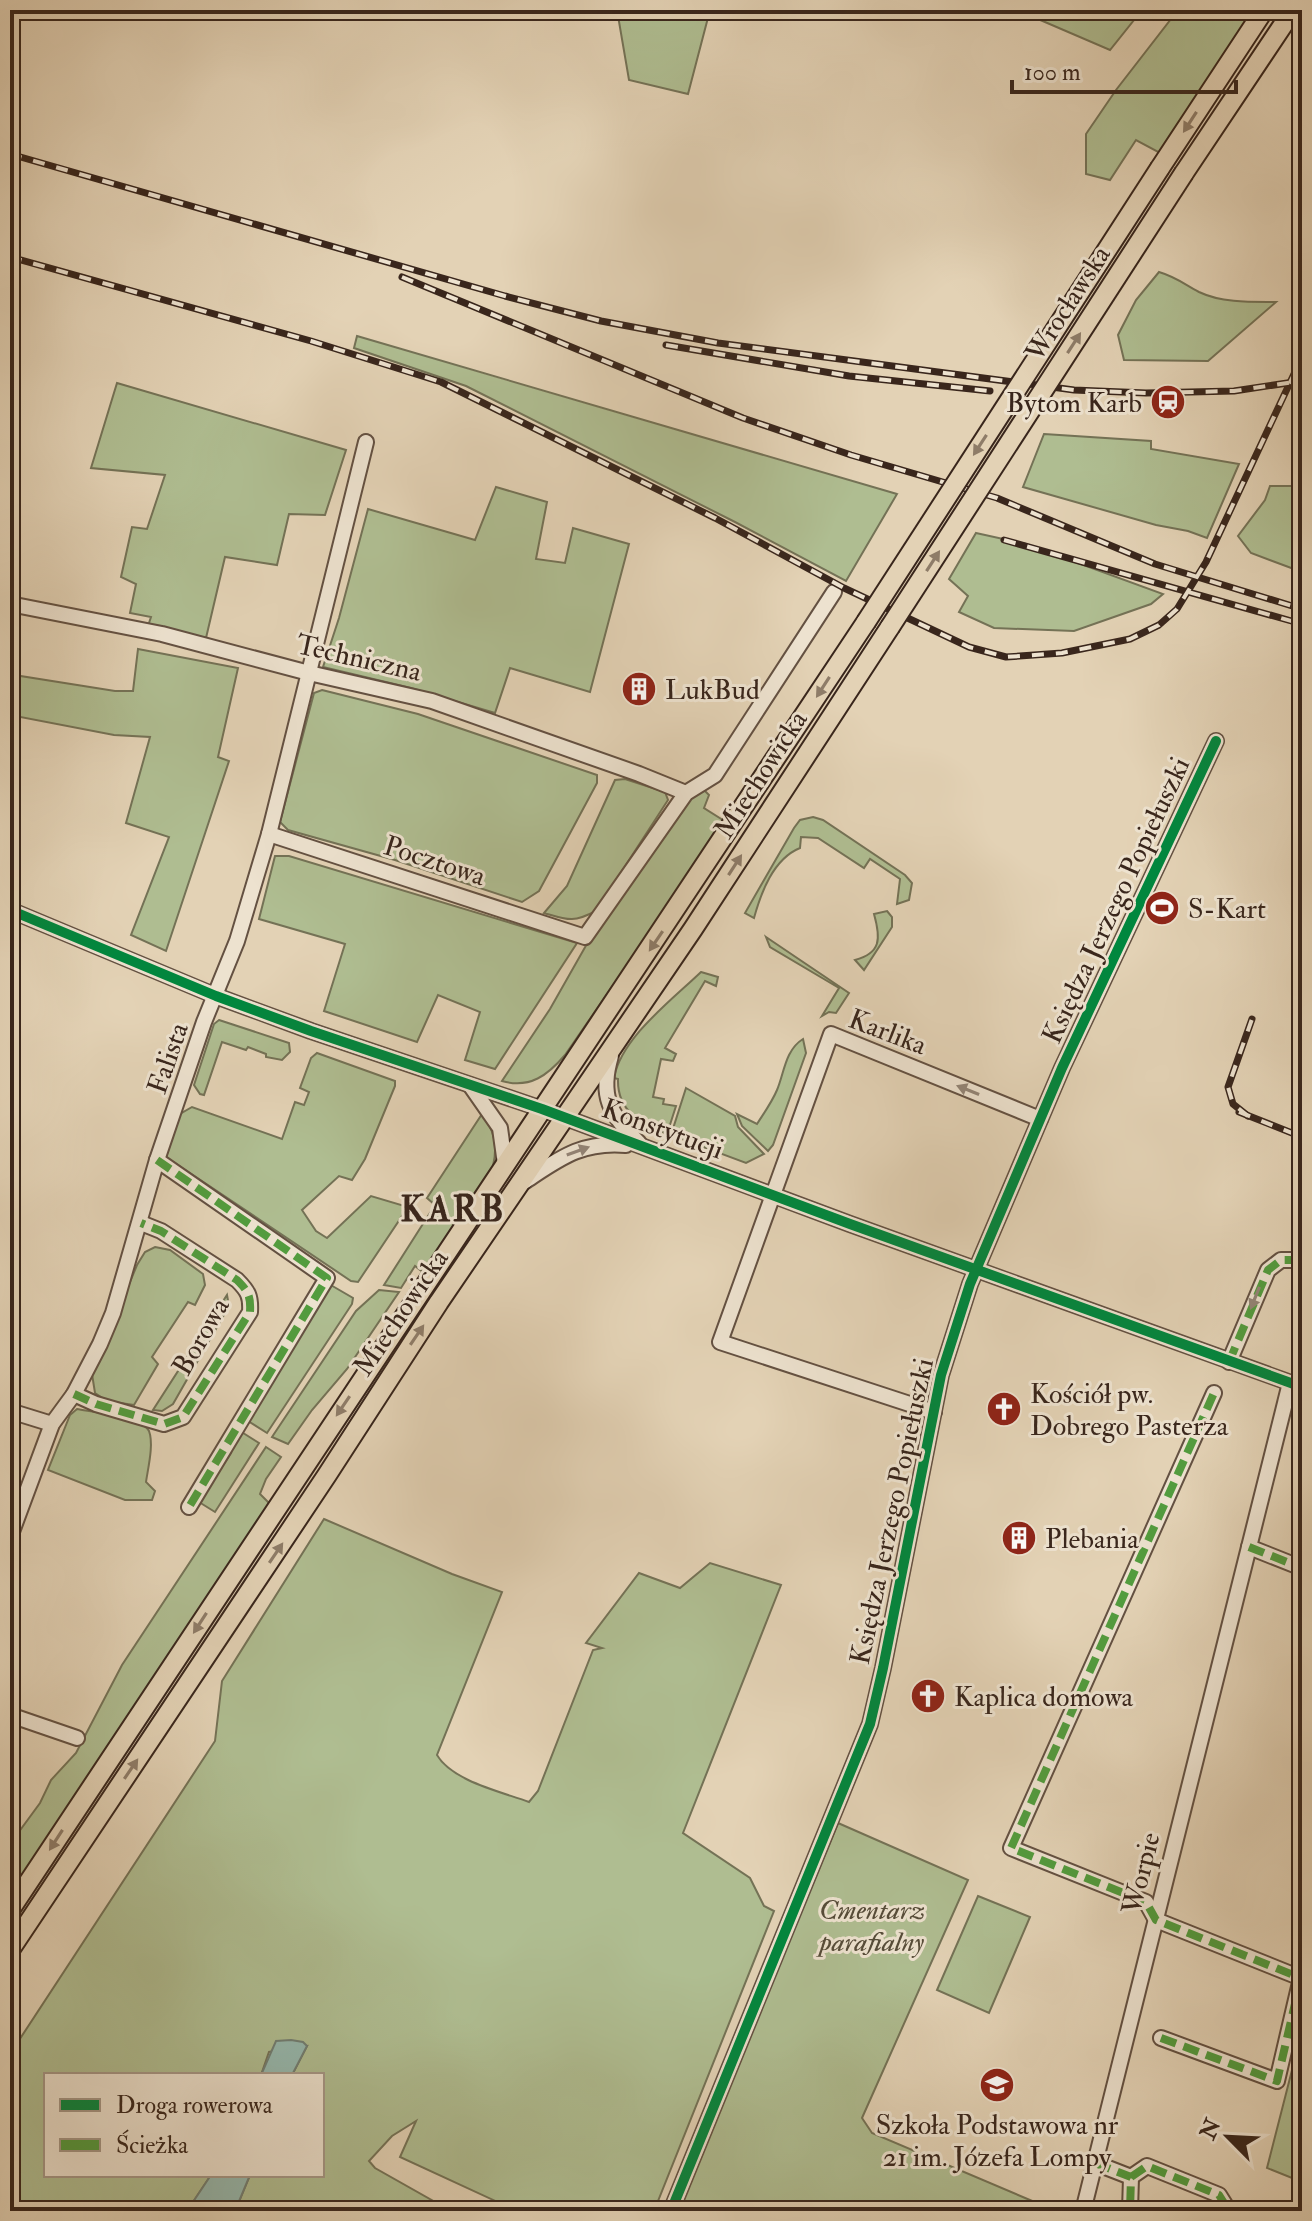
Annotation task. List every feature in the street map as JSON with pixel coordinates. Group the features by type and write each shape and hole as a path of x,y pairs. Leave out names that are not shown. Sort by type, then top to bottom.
{"main road":[{"name":"Wrocławska","path":"866,622 1264,10"},
{"name":"Wrocławska","path":"890,627 1293,10"},
{"name":"Miechowicka","path":"10,1910 866,622"},
{"name":"Miechowicka","path":"10,1950 390,1376 617,1042 890,627"}],"street":[{"name":"Falista","path":"10,1537 52,1424 74,1394 113,1313 157,1160 237,941 269,834 366,442"},
{"path":"686,793 715,775 834,592"},
{"name":"Techniczna","path":"10,604 162,634 309,673 432,701 686,793"},
{"name":"Księdza Jerzego Popiełuszki","path":"671,2211 870,1724 941,1375 976,1269 1040,1119 1216,741"},
{"name":"Pocztowa","path":"269,834 585,937 686,793"},
{"name":"Konstytucji","path":"10,910 216,996 542,1109 1296,1385"},
{"name":"Karlika","path":"934,1412 720,1342 772,1195 831,1034 1040,1119"},
{"path":"617,1042 605,1077 607,1099 624,1129 642,1146"},
{"path":"470,1085 500,1128 505,1164"},
{"path":"521,1183 574,1150 614,1144 642,1146"},
{"path":"157,1160 327,1278 189,1507"},
{"name":"Borowa","path":"74,1394 96,1404 164,1424 183,1417 250,1312 251,1299 237,1280 161,1231 141,1223"},
{"path":"1229,1362 1268,1270 1281,1260 1302,1260"},
{"name":"Worpie","path":"1083,2211 1249,1547 1296,1385"},
{"path":"1161,2038 1277,2081 1301,1978 1156,1920 1146,1902 1011,1848 1214,1393"},
{"path":"10,1411 52,1424"},
{"path":"1249,1547 1302,1568"},
{"path":"10,1715 77,1738"},
{"path":"1095,2163 1131,2177"},
{"path":"1131,2177 1147,2166 1219,2195 1229,2211"},
{"path":"1130,2211 1131,2177"}],"green space":[{"path":"617,10 710,10 688,94 629,80"},
{"path":"1017,10 1142,10 1110,50"},
{"path":"1178,10 1254,10 1160,153 1136,140 1110,180 1086,174 1086,134"},
{"path":"1159,272 1217,298 1276,302 1208,361 1124,360 1118,335 1136,300"},
{"path":"357,336 897,494 846,581 466,386 354,348"},
{"path":"117,383 346,450 325,515 289,514 277,565 225,557 206,638 148,626 151,617 130,613 136,584 121,577 132,527 147,529 165,475 91,468"},
{"path":"1044,434 1151,441 1151,449 1239,464 1207,538 1023,487"},
{"path":"1270,486 1302,486 1302,572 1251,553 1238,536 1265,500"},
{"path":"496,487 547,502 536,559 565,563 573,528 629,544 590,692 510,668 495,713 411,688 323,667 368,509 475,540"},
{"path":"976,533 1026,544 1163,594 1151,604 1074,631 994,628 959,612 968,596 949,579"},
{"path":"138,649 238,668 218,757 229,761 166,951 131,935 169,837 126,823 150,737 114,735 15,716 14,675 133,691"},
{"path":"322,690 418,714 597,775 597,783 539,891 522,902 395,860 288,830 280,822 314,693"},
{"path":"625,779 665,792 668,800 596,911 570,919 544,913 567,886 615,780"},
{"path":"704,790 709,795 704,808 726,822 565,1055 552,1069 530,1082 502,1081 550,1009 588,942 686,799"},
{"path":"813,817 823,820 905,875 912,883 909,900 897,904 900,879 870,859 864,868 818,838 801,837 800,848 775,868 754,918 745,913 794,828 800,820"},
{"path":"275,856 289,856 577,943 495,1069 465,1060 480,1012 438,995 417,1042 324,1011 345,944 259,919"},
{"path":"887,911 892,917 892,927 864,970 855,960 874,949 878,931 874,914"},
{"path":"766,937 849,993 836,1013 829,1012 822,1016 839,988 770,947"},
{"path":"701,972 718,977 716,986 705,981 665,1048 676,1054 673,1061 661,1059 653,1097 664,1099 663,1104 676,1106 667,1134 632,1115 622,1100 618,1079 614,1078 626,1048 637,1034"},
{"path":"219,1020 289,1043 290,1052 282,1060 266,1057 266,1054 248,1047 246,1050 222,1042 204,1095 200,1094 194,1085 214,1024"},
{"path":"803,1039 806,1053 773,1145 768,1151 742,1126 737,1114 757,1124 775,1094 792,1049"},
{"path":"317,1053 395,1081 365,1159 352,1180 339,1176 302,1210 316,1231 327,1238 371,1196 408,1207 358,1282 351,1281 166,1157 180,1114 192,1107 282,1139 295,1102 304,1105 309,1092 300,1088 311,1058"},
{"path":"686,1088 735,1116 738,1127 764,1154 746,1163 671,1135"},
{"path":"482,1114 494,1138 493,1166 424,1273 415,1266 401,1288 384,1285 435,1205 427,1198"},
{"path":"155,1247 170,1250 203,1274 205,1285 195,1305 188,1302 152,1357 158,1364 134,1405 107,1401 95,1393 92,1374 137,1265 145,1252"},
{"path":"329,1284 353,1298 352,1304 267,1433 248,1421"},
{"path":"379,1290 399,1292 347,1369 288,1444 272,1437 356,1311"},
{"path":"227,1295 229,1306 173,1404 162,1411 153,1410"},
{"path":"77,1409 127,1419 145,1426 149,1431 151,1449 146,1482 155,1491 152,1500 125,1500 48,1470 70,1415"},
{"path":"240,1431 259,1443 215,1512 199,1502 231,1453 228,1451"},
{"path":"266,1447 281,1457 260,1494 269,1503 262,1516 10,1896 10,1844 40,1803 51,1780 76,1753 122,1665"},
{"path":"324,1519 502,1592 437,1755 444,1764 466,1779 529,1802 538,1791 593,1650 602,1648 586,1643 639,1573 680,1588 710,1563 781,1585 683,1833 750,1878 764,1906 774,1911 654,2211 571,2211 563,2204 559,2211 517,2211 400,2157 416,2121 392,2136 369,2161 375,2168 451,2211 235,2211 249,2177 324,2177 324,2073 293,2073 307,2046 269,2052 262,2073 44,2073 44,2177 210,2177 187,2211 10,2211 10,2054 215,1741 222,1681"},
{"name":"Cmentarz parafialny","path":"838,1823 968,1880 862,2118 872,2133 1056,2211 677,2211"},
{"path":"978,1896 1030,1917 989,2013 937,1990"},
{"path":"1302,2031 1302,2182 1267,2168"}],"water":[{"path":"291,2040 307,2046 293,2073 262,2073 276,2041"},
{"path":"210,2177 249,2177 235,2211 187,2211"}],"railway":[{"path":"10,154 505,296 601,321 718,343 1074,390 1146,393 1234,391 1294,382"},
{"path":"10,257 311,341 441,382 715,518 844,588 969,647 1006,657 1062,653 1130,639 1159,625 1177,609 1206,562 1302,357"},
{"path":"402,277 743,418 851,455 997,498 1155,564 1302,609"},
{"path":"666,345 849,376 990,391"},
{"path":"1004,540 1302,624"},
{"path":"1248,1116 1233,1104 1228,1087 1252,1019"},
{"path":"1239,1112 1302,1137"}],"marked path":[{"path":"157,1160 327,1278 189,1507"},
{"path":"74,1394 96,1404 164,1424 183,1417 250,1312 248,1294 237,1280 161,1231 141,1223"},
{"path":"1229,1362 1268,1270 1281,1260 1302,1260"},
{"path":"1161,2038 1277,2081 1301,1978 1156,1920 1146,1902 1011,1848 1214,1393"},
{"path":"1249,1547 1302,1568"},
{"path":"1095,2163 1131,2177 1130,2211"},
{"path":"1131,2177 1147,2166 1219,2195 1229,2211"}],"cycle path":[{"path":"671,2211 870,1724 941,1375 970,1284 1062,1068 1216,741"},
{"path":"10,910 216,996 542,1109 1302,1387"}],"place":[{"name":"Bytom Karb","path":"1168,402"},
{"name":"LukBud","path":"639,689"},
{"name":"S-Kart","path":"1162,908"},
{"name":"Kościół pw. Dobrego Pasterza","path":"1004,1409"},
{"name":"Plebania","path":"1019,1538"},
{"name":"Kaplica domowa","path":"928,1696"},
{"name":"Szkoła Podstawowa nr 21 im. Józefa Lompy","path":"997,2085"}],"district":[{"name":"KARB","path":"453,1208"}]}
